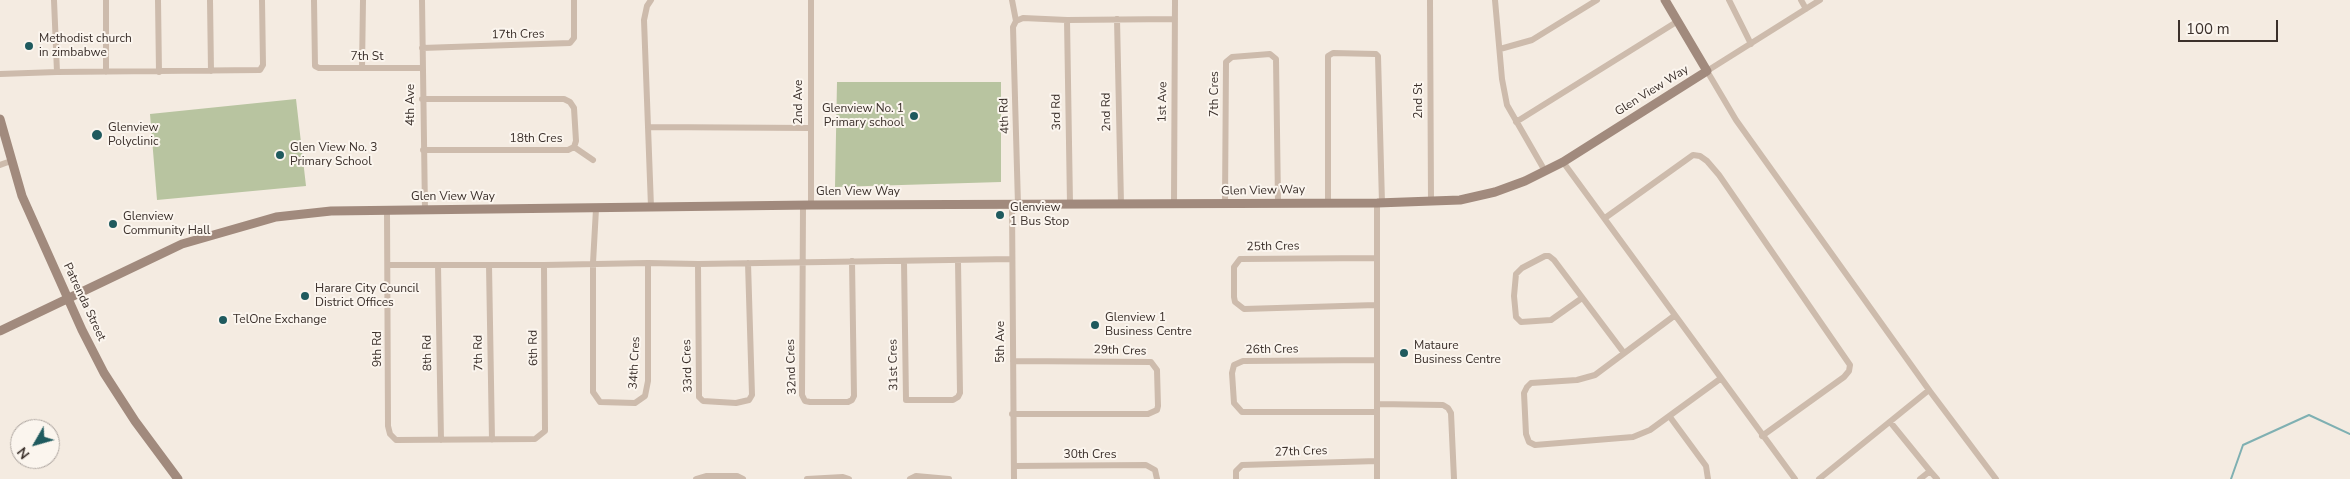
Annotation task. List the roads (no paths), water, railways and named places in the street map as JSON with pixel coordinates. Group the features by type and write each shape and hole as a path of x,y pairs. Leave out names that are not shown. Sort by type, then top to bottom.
{"street":[{"path":"54,0 57,72"},
{"path":"106,0 106,72"},
{"path":"158,0 159,72"},
{"path":"210,0 211,71"},
{"path":"0,74 262,69 262,0"},
{"name":"7th St","path":"314,0 315,66 319,68 422,68"},
{"path":"362,68 363,0"},
{"name":"4th Ave","path":"422,0 425,210"},
{"name":"17th Cres","path":"422,48 570,44 574,38 574,0"},
{"path":"651,0 647,6 644,20 651,207"},
{"name":"2nd Ave","path":"807,205 811,0"},
{"name":"4th Rd","path":"1012,0 1015,24 1015,205"},
{"name":"1st Ave","path":"1174,204 1175,0"},
{"name":"2nd St","path":"1430,0 1431,202"},
{"path":"1495,0 1502,79 1507,106 1545,172"},
{"path":"1500,49 1532,40 1597,0"},
{"path":"1665,0 1736,120 1929,390 1996,479"},
{"path":"1729,0 1751,44"},
{"path":"1801,0 1806,9"},
{"path":"1707,71 1820,0"},
{"path":"1015,24 1023,18 1067,20 1176,19"},
{"name":"2nd Rd","path":"1117,19 1121,204"},
{"name":"3rd Rd","path":"1067,20 1070,204"},
{"path":"1516,122 1678,21"},
{"path":"1328,202 1328,56 1333,53 1376,54 1379,59 1379,203 1376,258 1377,479"},
{"name":"7th Cres","path":"1225,204 1226,62 1232,57 1270,54 1276,59 1278,202"},
{"name":"Glen View Way","path":"0,331 182,244 242,225 276,217 323,211 807,205 1379,203 1460,200 1495,192 1545,172 1707,71"},
{"name":"18th Cres","path":"422,99 564,99 570,102 574,108 576,140 574,147 568,150 423,150"},
{"name":"Patrenda Street","path":"0,119 22,196 67,298 104,373 134,421 178,479"},
{"path":"648,127 810,128"},
{"path":"574,147 593,160"},
{"path":"1605,218 1693,155 1707,161 1722,180 1850,365 1849,371 1844,377 1762,436"},
{"path":"0,165 11,161"},
{"path":"1563,162 1795,479"},
{"name":"32nd Cres","path":"807,205 801,262 802,395 805,400 810,402 848,402 854,396 852,261"},
{"name":"5th Ave","path":"1014,479 1012,259 1015,205"},
{"name":"34th Cres","path":"596,209 593,263 593,392 600,402 605,404 635,403 645,396 647,390 648,263"},
{"name":"9th Rd","path":"388,210 390,434 396,440 401,441 441,440"},
{"path":"1582,298 1551,320 1522,322 1516,317 1514,296 1516,274 1522,268 1545,256 1550,256 1624,353"},
{"name":"25th Cres","path":"1376,258 1240,260 1234,266 1234,297 1235,302 1244,309 1376,304"},
{"path":"388,265 698,264 1012,259"},
{"name":"31st Cres","path":"904,261 906,400 953,400 958,398 960,393 958,261"},
{"name":"33rd Cres","path":"698,264 699,397 703,401 736,402 749,400 752,395 748,263"},
{"name":"8th Rd","path":"438,265 441,440"},
{"name":"7th Rd","path":"489,265 492,440"},
{"name":"6th Rd","path":"492,440 535,439 545,431 544,265"},
{"path":"1674,316 1587,378 1531,383 1524,393 1526,434 1529,442 1535,445 1633,437 1650,430 1670,417 1720,379"},
{"name":"29th Cres","path":"1012,414 1148,414 1153,413 1158,406 1157,370 1151,362 1013,360"},
{"name":"26th Cres","path":"1377,360 1243,360 1234,365 1232,373 1234,403 1242,412 1377,412"},
{"path":"1819,479 1891,423 1929,390"},
{"path":"1377,404 1443,404 1448,408 1451,413 1454,479"},
{"path":"1670,417 1706,466 1708,479"},
{"path":"1891,423 1911,445 1936,479"},
{"path":"441,440 492,440"},
{"name":"27th Cres","path":"1236,479 1236,471 1242,465 1377,461"},
{"name":"30th Cres","path":"1014,466 1146,466 1155,470 1157,479"},
{"path":"1920,479 1930,471"},
{"path":"696,479 706,476 737,476 743,479"},
{"path":"910,479 916,476 949,479"},
{"path":"807,479 843,477 849,479"}],"waterway":[{"path":"2231,479 2243,445 2309,415 2350,434"}],"place":[{"name":"Methodist church in zimbabwe","path":"29,46"},
{"name":"Glenview No. 1 Primary school","path":"914,116"},
{"name":"Glenview Polyclinic","path":"97,135"},
{"name":"Glen View No. 3 Primary School","path":"280,155"},
{"name":"Glenview 1 Bus Stop","path":"1000,215"},
{"name":"Glenview Community Hall","path":"113,224"},
{"name":"Harare City Council District Offices","path":"305,296"},
{"name":"TelOne Exchange","path":"223,320"},
{"name":"Glenview 1 Business Centre","path":"1095,325"},
{"name":"Mataure Business Centre","path":"1404,353"}]}
